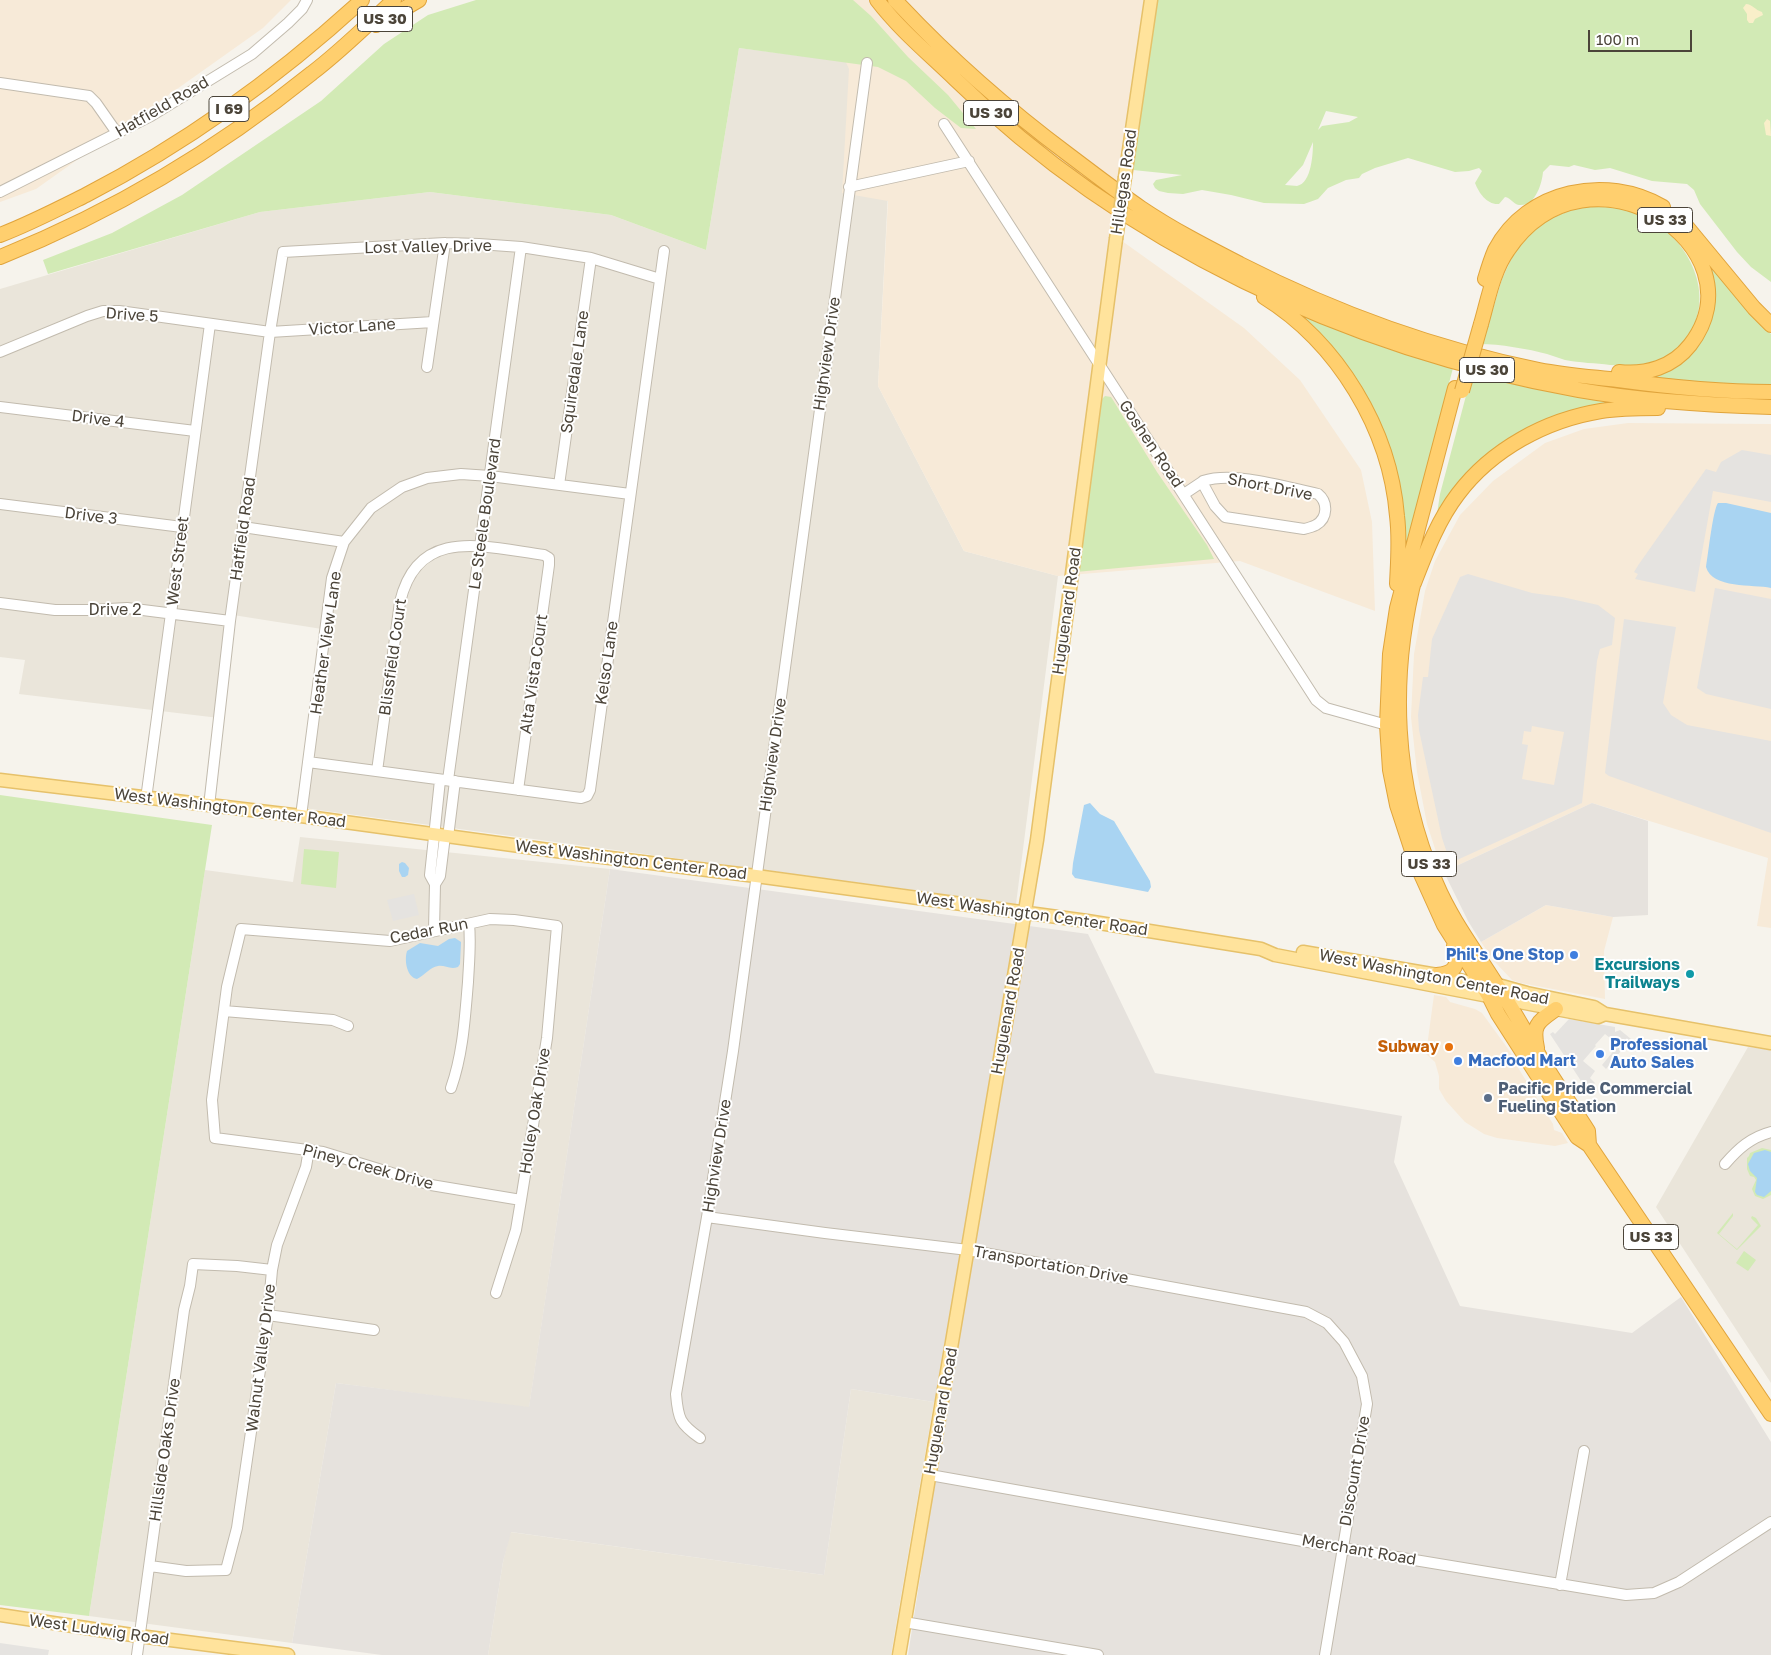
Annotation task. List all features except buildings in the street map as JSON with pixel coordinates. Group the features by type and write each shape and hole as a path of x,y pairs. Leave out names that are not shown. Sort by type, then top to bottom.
{"highway":[{"path":"333,27 355,0"},
{"name":"I 69","path":"0,235 73,202 117,179 227,111 288,65 362,0"},
{"name":"I 69","path":"0,257 24,248 126,198 193,159 274,104 314,72 394,0"},
{"name":"US 30","path":"352,39 419,0"},
{"name":"US 30","path":"868,0 890,17 921,49 980,103 1050,161 1124,214 1189,254 1219,269 1353,328 1442,358 1491,371 1573,389 1634,398 1691,404 1771,407"},
{"path":"877,0 890,17"},
{"name":"US 30","path":"895,0 933,39 995,97 1043,136 1142,208 1214,250 1278,283 1364,319 1448,347 1542,370 1674,387 1735,392 1771,392"},
{"path":"904,0 933,39"},
{"path":"1477,323 1490,261 1508,232 1531,211 1551,199 1566,194 1599,189 1621,191 1644,198 1668,210 1677,217 1754,308 1771,325"},
{"name":"US 33","path":"1542,370 1565,366 1636,373 1668,365 1686,350 1696,337 1705,318 1708,301 1706,282 1696,255 1686,239 1668,223 1639,206 1606,199 1577,201 1548,212 1526,228 1507,251 1500,264 1477,323 1459,389 1405,625 1398,697 1399,729 1404,768 1415,824 1436,883 1490,989 1498,1014 1577,1137 1589,1145 1771,1414"},
{"name":"US 33","path":"1219,269 1275,304 1303,327 1330,355 1361,401 1371,420 1386,461 1397,515 1399,547 1397,608 1390,654 1387,725 1390,770 1403,826 1425,886 1451,936 1490,989 1506,999 1539,1056 1588,1131 1589,1145"},
{"path":"1397,608 1459,389"},
{"path":"1413,586 1430,542 1458,494 1488,463 1529,434 1563,420 1602,410 1633,408 1714,410 1771,407"},
{"path":"1437,975 1443,975 1452,970 1456,964 1457,956 1451,936"},
{"path":"1539,1056 1535,1028 1541,1019 1556,1009"}],"main road":[{"name":"Hillegas Road","path":"1100,365 1116,239 1151,0"},
{"name":"Huguenard Road","path":"899,1655 1037,840 1100,365"},
{"name":"West Washington Center Road","path":"0,780 301,816 1087,920 1261,949 1275,955 1527,994 1594,1007 1606,1014 1771,1043"},
{"name":"West Washington Center Road","path":"1261,949 1275,947 1437,975 1490,989"},
{"name":"West Washington Center Road","path":"1506,999 1598,1017 1606,1014"},
{"name":"West Ludwig Road","path":"0,1615 139,1636 288,1655"}],"street":[{"name":"Hatfield Road","path":"0,192 151,116 252,54 288,23 302,9 307,0"},
{"name":"Highview Drive","path":"700,1438 685,1428 678,1412 676,1394 707,1217 733,1051 867,63"},
{"path":"0,84 89,96 117,133"},
{"name":"Goshen Road","path":"944,124 1316,700 1326,708 1387,725"},
{"path":"849,187 969,161"},
{"path":"427,367 444,243"},
{"name":"Lost Valley Drive","path":"283,252 444,243 521,247 591,258 660,279"},
{"name":"Le Steele Boulevard","path":"442,836 521,247"},
{"name":"Kelso Lane","path":"308,762 580,798 587,796 590,790 664,251"},
{"name":"Hatfield Road","path":"209,806 230,621 283,252"},
{"name":"Squiredale Lane","path":"559,485 591,258"},
{"name":"Drive 5","path":"0,352 103,311 119,311 270,332"},
{"name":"Victor Lane","path":"270,332 433,322"},
{"name":"West Street","path":"146,798 210,324"},
{"name":"Drive 4","path":"0,407 196,431"},
{"name":"Heather View Lane","path":"301,816 332,578 344,542 371,508 402,487 427,478 452,475 490,476 630,494"},
{"name":"Short Drive","path":"1184,494 1202,482 1214,477 1232,477 1318,494 1324,498 1326,505 1324,514 1321,522 1304,529 1225,517 1215,506 1202,482"},
{"name":"Drive 3","path":"0,504 182,528"},
{"path":"243,527 344,542"},
{"name":"Blissfield Court","path":"377,771 404,586 412,571 423,558 438,549 459,546 544,555 549,558"},
{"name":"Alta Vista Court","path":"518,790 549,558"},
{"name":"Drive 2","path":"0,603 55,610 127,608 230,621"},
{"name":"Le Steele Boulevard","path":"442,836 448,780"},
{"path":"434,930 435,884 440,876 442,836"},
{"name":"Cedar Run","path":"224,1011 227,987 241,929 390,941 490,919 557,926"},
{"path":"451,1088 457,1070 465,1019 469,924"},
{"name":"Holley Oak Drive","path":"496,1293 516,1230 521,1200 547,1038 557,926"},
{"path":"224,1011 332,1020 348,1026"},
{"name":"Piney Creek Drive","path":"224,1011 212,1100 214,1138 309,1149 431,1185 521,1200"},
{"path":"1725,1164 1737,1150 1753,1138 1771,1132"},
{"name":"Walnut Valley Drive","path":"150,1566 186,1571 226,1570 237,1528 268,1315 272,1270 277,1245 306,1167 309,1149"},
{"name":"Transportation Drive","path":"707,1217 968,1250 1306,1312 1327,1324 1344,1342 1362,1376"},
{"name":"Hillside Oaks Drive","path":"137,1655 182,1320 193,1264 272,1270"},
{"path":"268,1315 374,1330"},
{"name":"Discount Drive","path":"1325,1655 1367,1404 1362,1376"},
{"path":"1560,1585 1584,1451"},
{"name":"Merchant Road","path":"930,1475 1342,1548 1626,1595 1654,1593 1679,1582 1771,1522"},
{"path":"904,1622 1098,1655"}],"shaded area":[{"path":"0,0 291,0 263,28 36,189 0,202"},
{"path":"817,0 1154,0 1133,170 1122,241 1244,328 1300,380 1361,470 1372,522 1375,611 1240,561 1058,576 964,551 878,386 888,201 842,193 849,69"},
{"path":"739,48 850,62 888,193 878,386 964,551 1058,576 1016,904 296,807 322,629 233,615 219,718 19,694 25,660 0,657 0,289 260,212 430,192 611,215 706,250"},
{"path":"1628,423 1771,424 1771,928 1757,926 1768,858 1592,803 1452,868 1440,864 1427,824 1417,772 1411,717 1414,654 1425,591 1435,561 1460,515 1493,481 1545,443 1584,429"},
{"path":"1742,450 1771,455 1771,502 1713,491 1695,592 1635,579 1638,574 1634,572 1639,564 1706,469 1716,472 1721,462"},
{"path":"1468,574 1532,593 1598,605 1615,618 1612,645 1600,649 1597,661 1582,803 1457,860 1447,853 1442,838 1419,730 1418,715 1423,677 1428,677 1432,639 1460,577","holes":["1532,726 1564,732 1554,785 1522,779 1528,745 1522,744 1524,731 1531,732"]},
{"path":"1715,588 1771,599 1771,709 1706,694 1697,688"},
{"path":"1624,619 1676,627 1663,703 1671,715 1687,725 1771,741 1771,833 1605,773"},
{"path":"1592,803 1648,821 1648,915 1613,917 1546,905 1481,942 1468,921 1440,864 1452,868"},
{"path":"300,837 610,869 529,1408 336,1383 292,1643 89,1616 205,870 293,882"},
{"path":"610,869 1088,934 1155,1073 1402,1116 1394,1162 1460,1306 1632,1333 1681,1297 1771,1442 1771,1655 908,1655 947,1404 851,1389 824,1575 511,1532 503,1562 488,1655 382,1655 292,1643 336,1383 529,1407"},
{"path":"414,894 419,915 393,921 387,900"},
{"path":"1546,905 1613,917 1604,951 1605,999 1512,980 1495,962 1481,942"},
{"path":"1434,995 1446,997 1450,1002 1475,1009 1482,1013 1511,1053 1512,1058 1553,1124 1554,1130 1562,1133 1568,1143 1555,1146 1497,1138 1484,1134 1465,1122 1446,1101 1439,1089 1439,1076 1435,1062 1426,1054"},
{"path":"1569,1019 1615,1027 1615,1032 1620,1030 1631,1039 1606,1069 1602,1065 1616,1048 1605,1034 1595,1045 1583,1061 1595,1071 1590,1078 1595,1083 1587,1090 1550,1034 1553,1032 1555,1034"},
{"path":"1748,1047 1771,1050 1771,1383 1656,1207"},
{"path":"851,1389 934,1402 891,1655 488,1655 503,1562 510,1532 824,1575"},
{"path":"0,1643 49,1650 48,1655 0,1655"}],"green space":[{"path":"476,0 853,0 948,95 976,129 961,128 935,108 906,81 878,67 739,48 706,250 611,215 430,192 260,212 48,274 43,260 112,233 182,195 321,101 384,44 428,15"},
{"path":"1154,0 1771,0 1771,282 1751,267 1737,252 1700,204 1694,190 1687,184 1652,181 1610,168 1595,170 1574,165 1569,167 1550,165 1543,172 1537,194 1525,205 1519,205 1505,197 1499,204 1491,203 1484,198 1475,183 1482,171 1479,168 1455,172 1408,158 1375,168 1362,174 1359,178 1346,180 1328,188 1318,199 1304,204 1264,203 1202,190 1183,194 1168,193 1159,191 1153,184 1156,180 1182,175 1133,170","holes":["1326,111 1358,117 1349,122 1322,126 1318,130","1313,142 1311,167 1306,179 1297,186 1285,185 1303,165"]},
{"path":"1591,206 1631,211 1646,217 1667,231 1689,259 1696,274 1699,308 1694,324 1680,347 1654,363 1635,366 1571,361 1523,349 1480,344 1502,279 1514,253 1536,228 1549,219 1571,210"},
{"path":"1703,256 1750,313 1771,334 1771,386 1699,383 1646,378 1672,370 1683,363 1692,355 1706,334 1713,310 1714,297 1711,277"},
{"path":"1301,315 1376,344 1453,368 1406,547 1402,546 1382,438 1299,318"},
{"path":"1472,373 1628,402 1537,427 1437,514 1440,494"},
{"path":"1105,396 1111,397 1157,472 1207,545 1214,559 1076,572 1100,401"},
{"path":"0,795 212,825 89,1616 0,1605"},
{"path":"304,849 339,852 336,888 301,884"},
{"path":"1762,1148 1771,1150 1771,1195 1763,1199 1755,1196 1752,1189 1756,1180 1750,1176 1747,1169 1747,1158 1750,1153"},
{"path":"1733,1213 1733,1216 1719,1234 1737,1249 1758,1225 1751,1218 1752,1216 1756,1218 1761,1226 1737,1250 1717,1233"},
{"path":"1744,1251 1756,1260 1748,1271 1736,1263"}],"sand":[{"path":"1746,4 1762,12 1763,15 1755,19 1753,23 1749,23 1747,20 1747,14 1743,8"},
{"path":"1767,119 1770,121 1771,136 1766,135 1764,123"}],"water":[{"path":"1718,503 1771,513 1771,588 1724,582 1710,574 1706,567"},
{"path":"1090,803 1100,814 1114,821 1150,881 1151,887 1148,892 1075,878 1072,874 1084,805"},
{"path":"402,862 409,868 408,875 405,877 402,877 399,871 399,864"},
{"path":"455,938 461,942 460,964 458,967 435,967 417,979 411,975 406,964 407,951 420,943 438,946 449,939"},
{"path":"1765,1150 1771,1152 1771,1191 1764,1197 1757,1195 1755,1192 1757,1178 1750,1171 1748,1164 1754,1153"}],"place":[{"name":"Phil's One Stop","path":"1574,955"},
{"name":"Excursions Trailways","path":"1690,974"},
{"name":"Subway","path":"1449,1047"},
{"name":"Professional Auto Sales","path":"1600,1054"},
{"name":"Macfood Mart","path":"1458,1061"},
{"name":"Pacific Pride Commercial Fueling Station","path":"1488,1098"}]}
